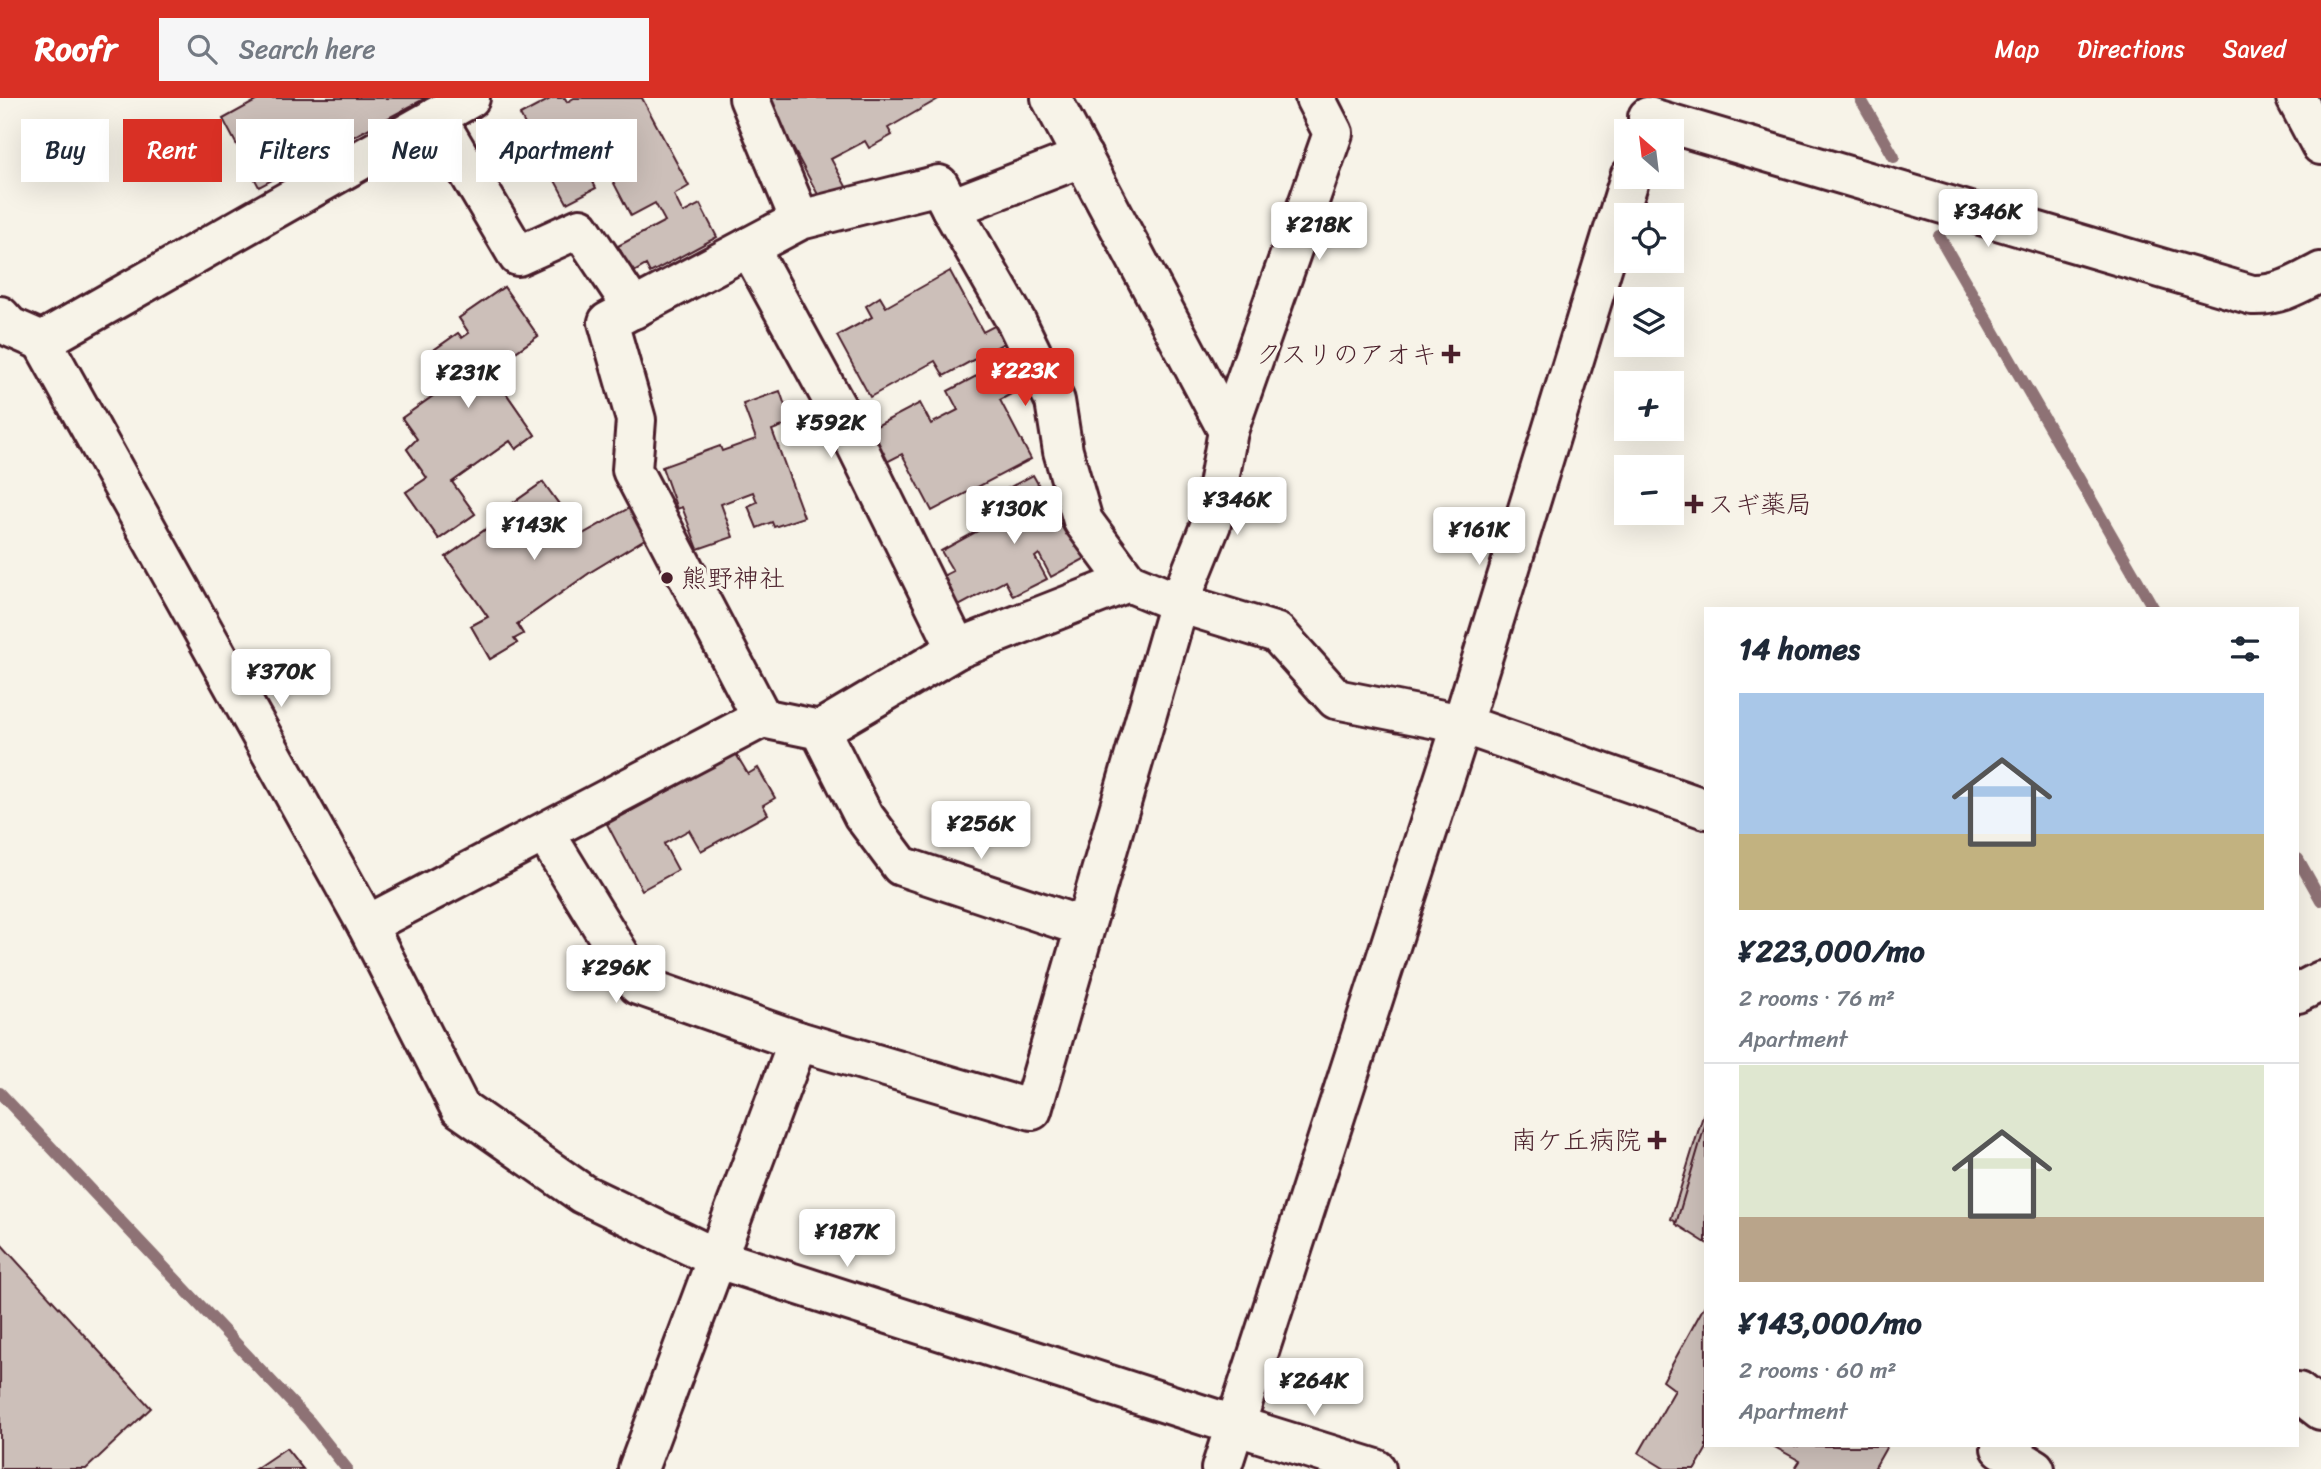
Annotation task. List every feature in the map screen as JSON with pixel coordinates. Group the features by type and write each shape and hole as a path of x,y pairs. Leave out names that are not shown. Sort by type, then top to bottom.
{"street":[{"path":"42,341 470,98"},
{"path":"749,98 800,220"},
{"path":"1051,98 1228,431"},
{"path":"545,833 638,985 799,1041 1032,1110 1179,603 1210,524 1228,431 1333,133 1315,98"},
{"path":"2296,98 2321,145"},
{"path":"1648,115 2241,292 2266,295 2282,292 2321,272"},
{"path":"436,117 518,256 580,228 634,309"},
{"path":"951,208 1083,157"},
{"path":"762,718 632,470 636,420 608,322 800,220 939,185 1017,323 1055,401 1063,451 1083,521 1128,582 1179,603 1277,633 1336,699 1462,724 1704,808"},
{"path":"1221,1469 1462,724 1626,189"},
{"path":"749,247 849,430 957,649"},
{"path":"0,316 10,327 42,341 367,925 460,1108 583,1194 718,1259 1376,1469"},
{"path":"367,925 762,718 820,730 957,649 1128,582"},
{"path":"820,730 863,815 901,866 1084,927"},
{"path":"2299,992 2321,981"},
{"path":"638,1469 799,1041"},
{"path":"2299,1393 2321,1410"},
{"path":"1997,1454 2035,1469"}],"building":[{"path":"261,98 426,98 387,119 368,119 368,129 354,136 354,119 236,119 236,144 223,119"},
{"path":"552,98 565,98 567,102 574,98 642,98 689,186 674,195 683,213 700,204 717,237 650,273 646,265 632,273 618,246 665,221 655,203 631,216 613,182 637,182 637,119 522,119 520,115"},
{"path":"760,98 940,98 888,128 892,135 869,148 865,141 831,159 848,190 823,204 769,103"},
{"path":"556,182 593,182 596,188 567,203"},
{"path":"950,271 983,332 998,324 1008,341 944,376 935,361 870,397 837,336 872,317 866,306 880,297 886,307"},
{"path":"504,287 538,336 490,370 535,435 516,449 510,441 452,482 475,514 439,539 406,492 427,478 407,449 417,439 402,418 457,379 450,369 445,372 431,352 458,333 462,338 469,333 459,318"},
{"path":"504,287 538,336 490,370 535,435 516,449 510,441 452,482 475,514 439,539 406,492 427,478 407,449 417,439 402,418 457,379 450,369 445,372 431,352 458,333 462,338 469,333 459,318"},
{"path":"999,364 1013,393 1000,400 1031,459 932,511 902,454 881,465 863,433 920,403 931,424 958,410 948,391"},
{"path":"780,391 791,423 772,430 804,517 774,527 772,522 757,528 748,506 757,502 753,492 721,504 733,537 698,549 682,507 677,509 662,467 720,446 722,451 756,439 743,404"},
{"path":"1033,475 1066,534 1081,525 1097,552 1051,577 1039,554 1035,557 1047,579 1013,596 1005,581 957,607 941,577 953,571 941,551 1001,518 990,498"},
{"path":"543,482 581,535 631,507 648,537 592,571 517,624 523,634 514,639 517,643 490,659 471,626 488,617 446,557 499,520 496,515"},
{"path":"543,482 581,535 631,507 648,537 592,571 517,624 523,634 514,639 517,643 490,659 471,626 488,617 446,557 499,520 496,515"},
{"path":"736,754 748,774 758,768 775,798 763,805 768,814 701,851 689,830 664,844 678,870 642,890 607,824"},
{"path":"1704,1112 1704,1238 1671,1219"},
{"path":"1704,1129 1704,1242 1676,1224"},
{"path":"0,1243 151,1408 86,1469 0,1469"},
{"path":"1704,1307 1704,1447 1707,1447 1695,1469 1665,1469 1639,1453 1675,1390 1663,1381"},
{"path":"1775,1447 1886,1447 1874,1469 1795,1469 1800,1461"},
{"path":"286,1448 303,1469 255,1469"}],"waterway":[{"path":"1860,98 1894,157"},
{"path":"1939,236 2153,607"},
{"path":"2299,861 2321,900"},
{"path":"0,1093 309,1421 347,1469"}],"place":[{"name":"クスリのアオキ","path":"1451,354"},
{"name":"スギ薬局","path":"1694,504"},
{"name":"熊野神社","path":"667,578"},
{"name":"南ケ丘病院","path":"1657,1140"}]}
